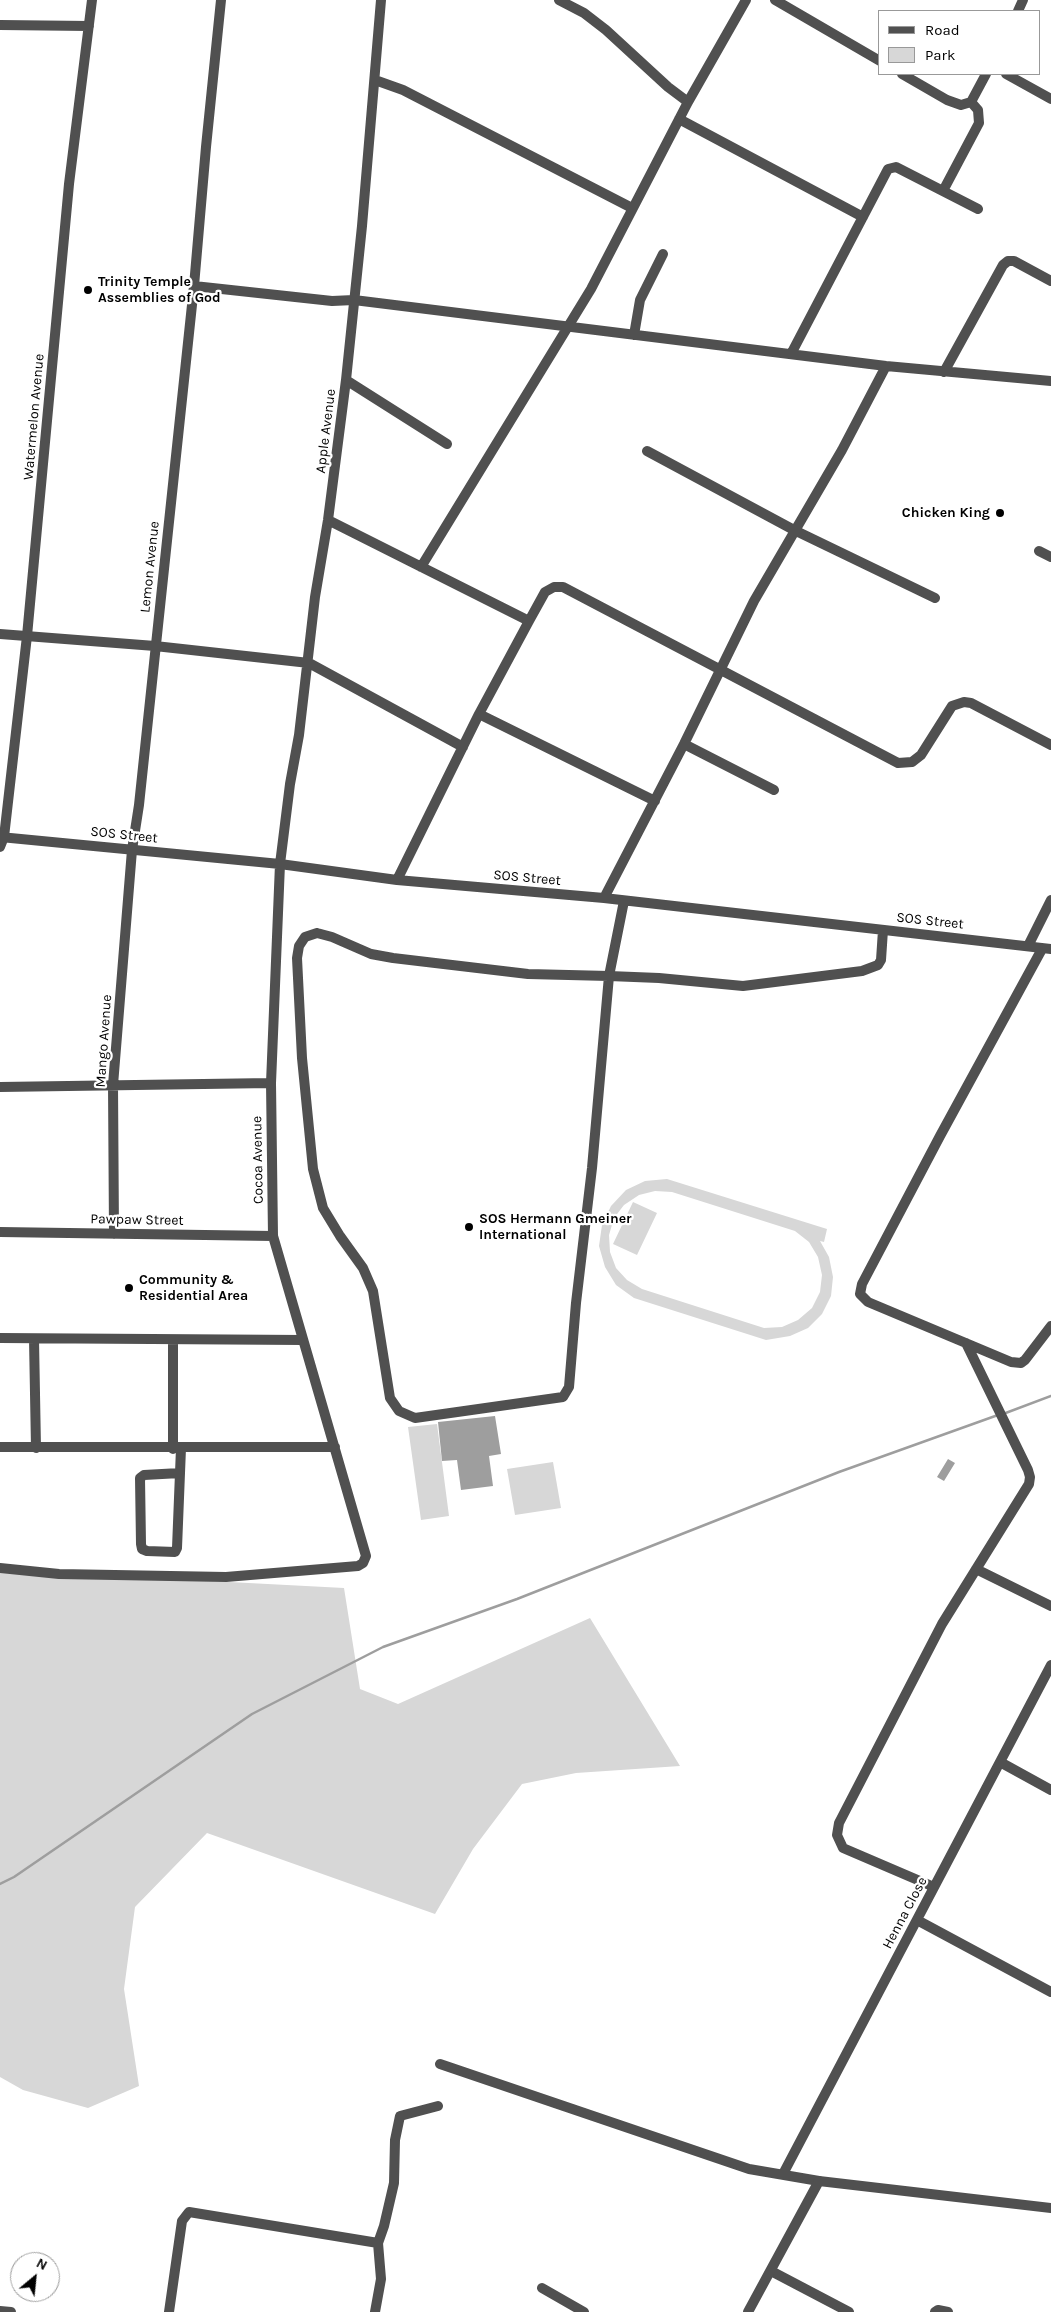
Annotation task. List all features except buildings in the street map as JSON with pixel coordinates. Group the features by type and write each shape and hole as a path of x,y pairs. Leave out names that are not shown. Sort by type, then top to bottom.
{"street":[{"name":"Watermelon Avenue","path":"0,848 27,636 70,184 92,0"},
{"name":"Lemon Avenue","path":"132,850 139,805 194,286 221,0"},
{"name":"Apple Avenue","path":"280,864 290,784 309,663 316,597 346,380 381,0"},
{"path":"559,0 584,13 606,30 668,87 688,102"},
{"path":"421,567 591,289 688,102 746,0"},
{"path":"775,0 878,60"},
{"path":"0,25 89,26"},
{"path":"904,75 947,100 961,105 971,102 985,75"},
{"path":"1008,75 1051,99"},
{"path":"375,80 402,90 632,208"},
{"path":"944,189 980,123 978,110 971,102"},
{"path":"679,119 863,218"},
{"path":"791,354 888,169 896,167 944,189 978,208"},
{"path":"634,334 640,300 663,254"},
{"path":"944,372 1003,265 1008,261 1014,261 1051,281"},
{"path":"194,286 332,300 354,300 886,366 1051,382"},
{"path":"604,898 684,744 754,601 842,450 886,366"},
{"path":"346,380 447,444"},
{"path":"647,451 794,530 935,598"},
{"path":"328,520 529,621"},
{"path":"1039,551 1051,557"},
{"path":"397,880 479,714 546,592 554,587 563,587 719,671 898,763 912,762 921,755 952,706 964,702 971,702 1051,745"},
{"path":"0,634 155,646 309,663 463,747"},
{"path":"479,714 655,801"},
{"path":"684,744 774,790"},
{"name":"SOS Street","path":"2,837 280,864 397,880 604,898 1047,949"},
{"name":"Mango Avenue","path":"114,1234 114,1085 132,850"},
{"name":"Cocoa Avenue","path":"0,1568 59,1574 226,1577 358,1566 366,1556 273,1236 271,1083 280,864"},
{"path":"1028,946 1051,900"},
{"path":"624,901 609,976 592,1168 576,1303 569,1386 563,1397 547,1400 415,1418 408,1416 398,1411 390,1398 373,1292 363,1268 323,1208 313,1169 302,1058 298,958 299,946 305,937 317,933 332,937 371,954 528,974 609,976 659,978 743,986 862,971 878,965 881,960 883,930"},
{"path":"1047,949 984,1052 862,1284 860,1294 868,1302 1011,1362 1021,1362 1051,1326"},
{"path":"0,1087 271,1083"},
{"name":"Pawpaw Street","path":"0,1232 273,1236"},
{"path":"0,1338 303,1340"},
{"path":"34,1339 36,1448"},
{"path":"173,1340 177,1448 180,1473 177,1548 175,1552 147,1551 142,1549 140,1478 144,1475 180,1473"},
{"path":"934,1887 843,1848 837,1835 839,1823 942,1624 1026,1490 1030,1478 966,1343"},
{"path":"0,1447 335,1447"},
{"path":"976,1569 1051,1606"},
{"name":"Henna Close","path":"783,2174 1051,1664"},
{"path":"1000,1762 1051,1790"},
{"path":"917,1920 1051,1992"},
{"path":"440,2064 749,2169 819,2181 1051,2208"},
{"path":"375,2312 382,2279 378,2243 394,2183 395,2140 400,2116 438,2106"},
{"path":"748,2312 819,2181"},
{"path":"168,2312 182,2221 189,2212 378,2243"},
{"path":"771,2271 848,2312"},
{"path":"542,2288 584,2312"},
{"path":"935,2312 938,2310 948,2312"},
{"path":"0,2311 11,2312"}],"green space":[{"path":"667,1179 827,1229 824,1242 820,1241 829,1257 833,1277 831,1296 822,1314 808,1328 790,1336 766,1340 634,1298 616,1285 605,1267 599,1246 602,1225 611,1206 626,1190 645,1181","holes":["655,1191 672,1192 795,1231 809,1242 818,1257 822,1275 820,1292 812,1308 798,1320 782,1327 764,1328 642,1289 627,1280 616,1268 610,1252 609,1235 614,1218 624,1205 639,1195"]},
{"path":"633,1202 657,1213 637,1255 613,1244"},
{"path":"437,1424 449,1516 421,1520 408,1427"},
{"path":"553,1462 561,1508 515,1515 507,1469"},
{"path":"0,1570 344,1588 360,1689 398,1704 590,1618 680,1766 576,1773 522,1784 473,1849 435,1914 207,1833 135,1907 124,1989 139,2086 88,2108 23,2090 0,2077"}],"shaded area":[{"path":"495,1416 501,1454 489,1456 493,1486 461,1490 457,1460 442,1461 438,1422"},
{"path":"948,1459 955,1463 944,1481 937,1477"}],"waterway":[{"path":"1003,1414 1051,1396"},
{"path":"0,1884 14,1877 252,1714 383,1647 517,1599 839,1472 998,1415"}],"place":[{"name":"Trinity Temple Assemblies of God","path":"88,290"},
{"name":"Chicken King","path":"1000,513"},
{"name":"SOS Hermann Gmeiner International","path":"469,1227"},
{"name":"Community & Residential Area","path":"129,1288"}]}
